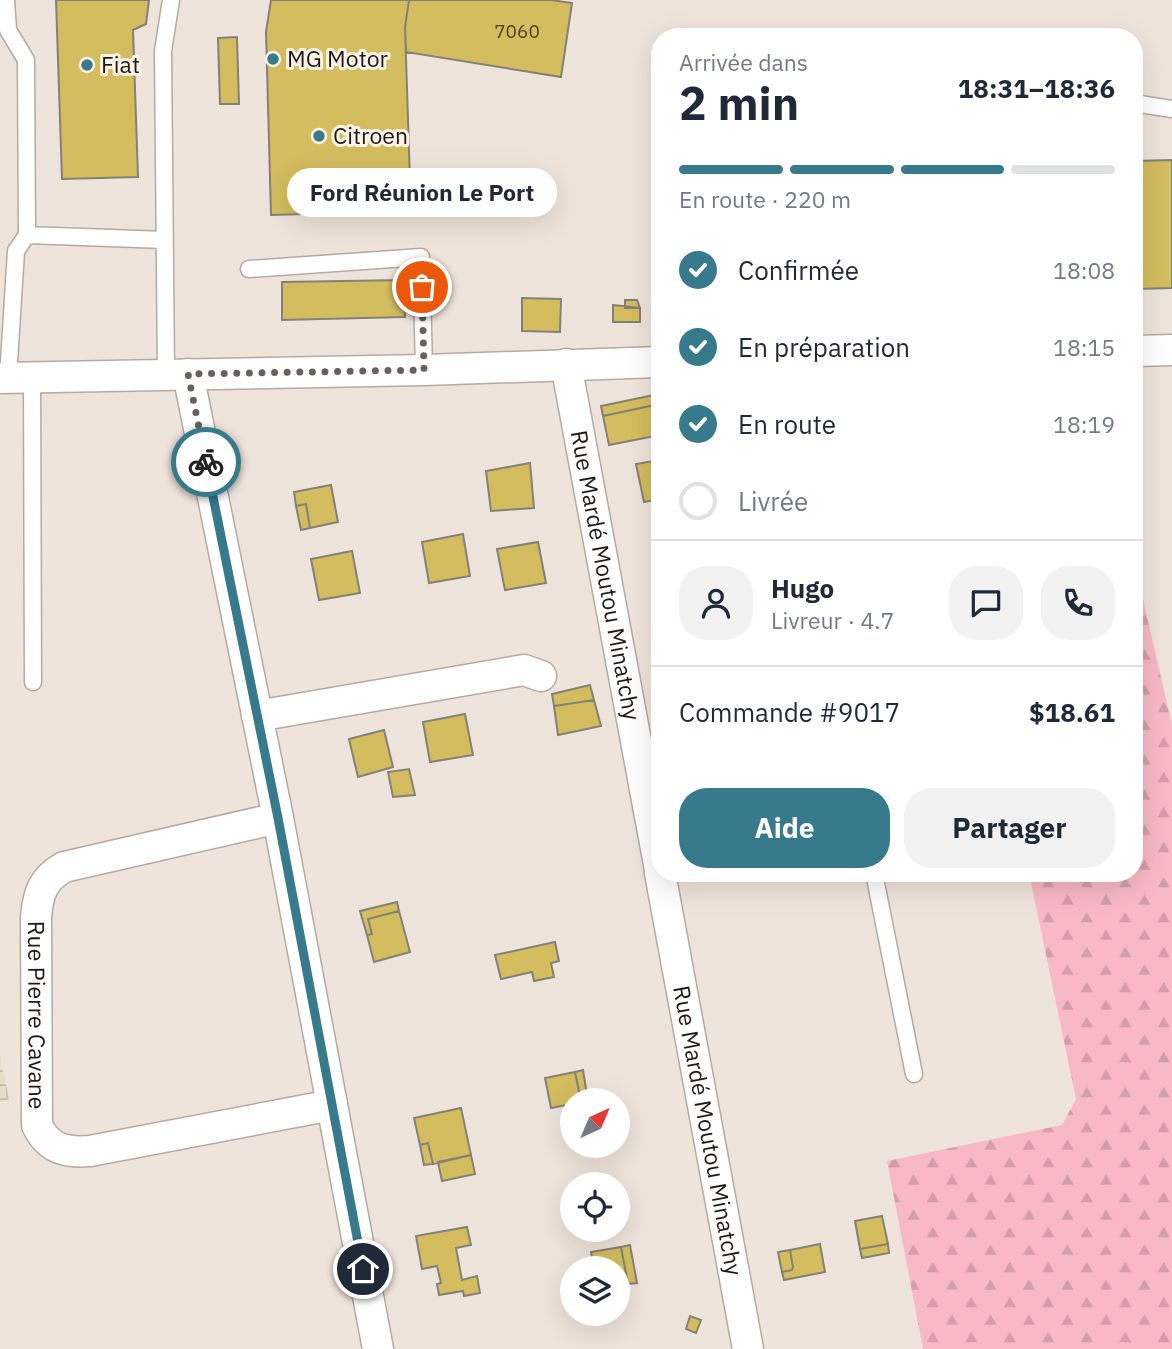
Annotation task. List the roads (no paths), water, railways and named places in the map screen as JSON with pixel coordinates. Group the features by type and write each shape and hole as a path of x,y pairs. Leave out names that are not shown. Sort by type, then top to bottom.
{"street":[{"path":"1143,351 1172,350"},
{"path":"13,378 424,370 651,362"},
{"name":"Rue Mardé Moutou Minatchy","path":"566,364 651,822"},
{"path":"177,375 257,716 278,818 377,1349"},
{"path":"257,716 524,670 541,676"},
{"name":"Rue Pierre Cavane","path":"278,818 64,867 46,880 37,901 36,916 36,1116 42,1135 51,1144 63,1151 74,1152 332,1105"},
{"name":"Rue Mardé Moutou Minatchy","path":"662,882 748,1349"}],"lane":[{"path":"6,0 8,30 26,60 27,235 16,251 13,378 33,682"},
{"path":"171,0 163,51 165,240 177,375"},
{"path":"1143,104 1172,109"},
{"path":"27,235 165,240"},
{"path":"248,268 421,257"},
{"path":"422,287 424,370"},
{"path":"876,882 914,1074"}],"place":[{"name":"MG Motor","path":"273,59"},
{"name":"Fiat","path":"87,65"},
{"name":"Citroen","path":"319,136"},
{"name":"Ford Réunion Le Port","path":"422,287"}]}
